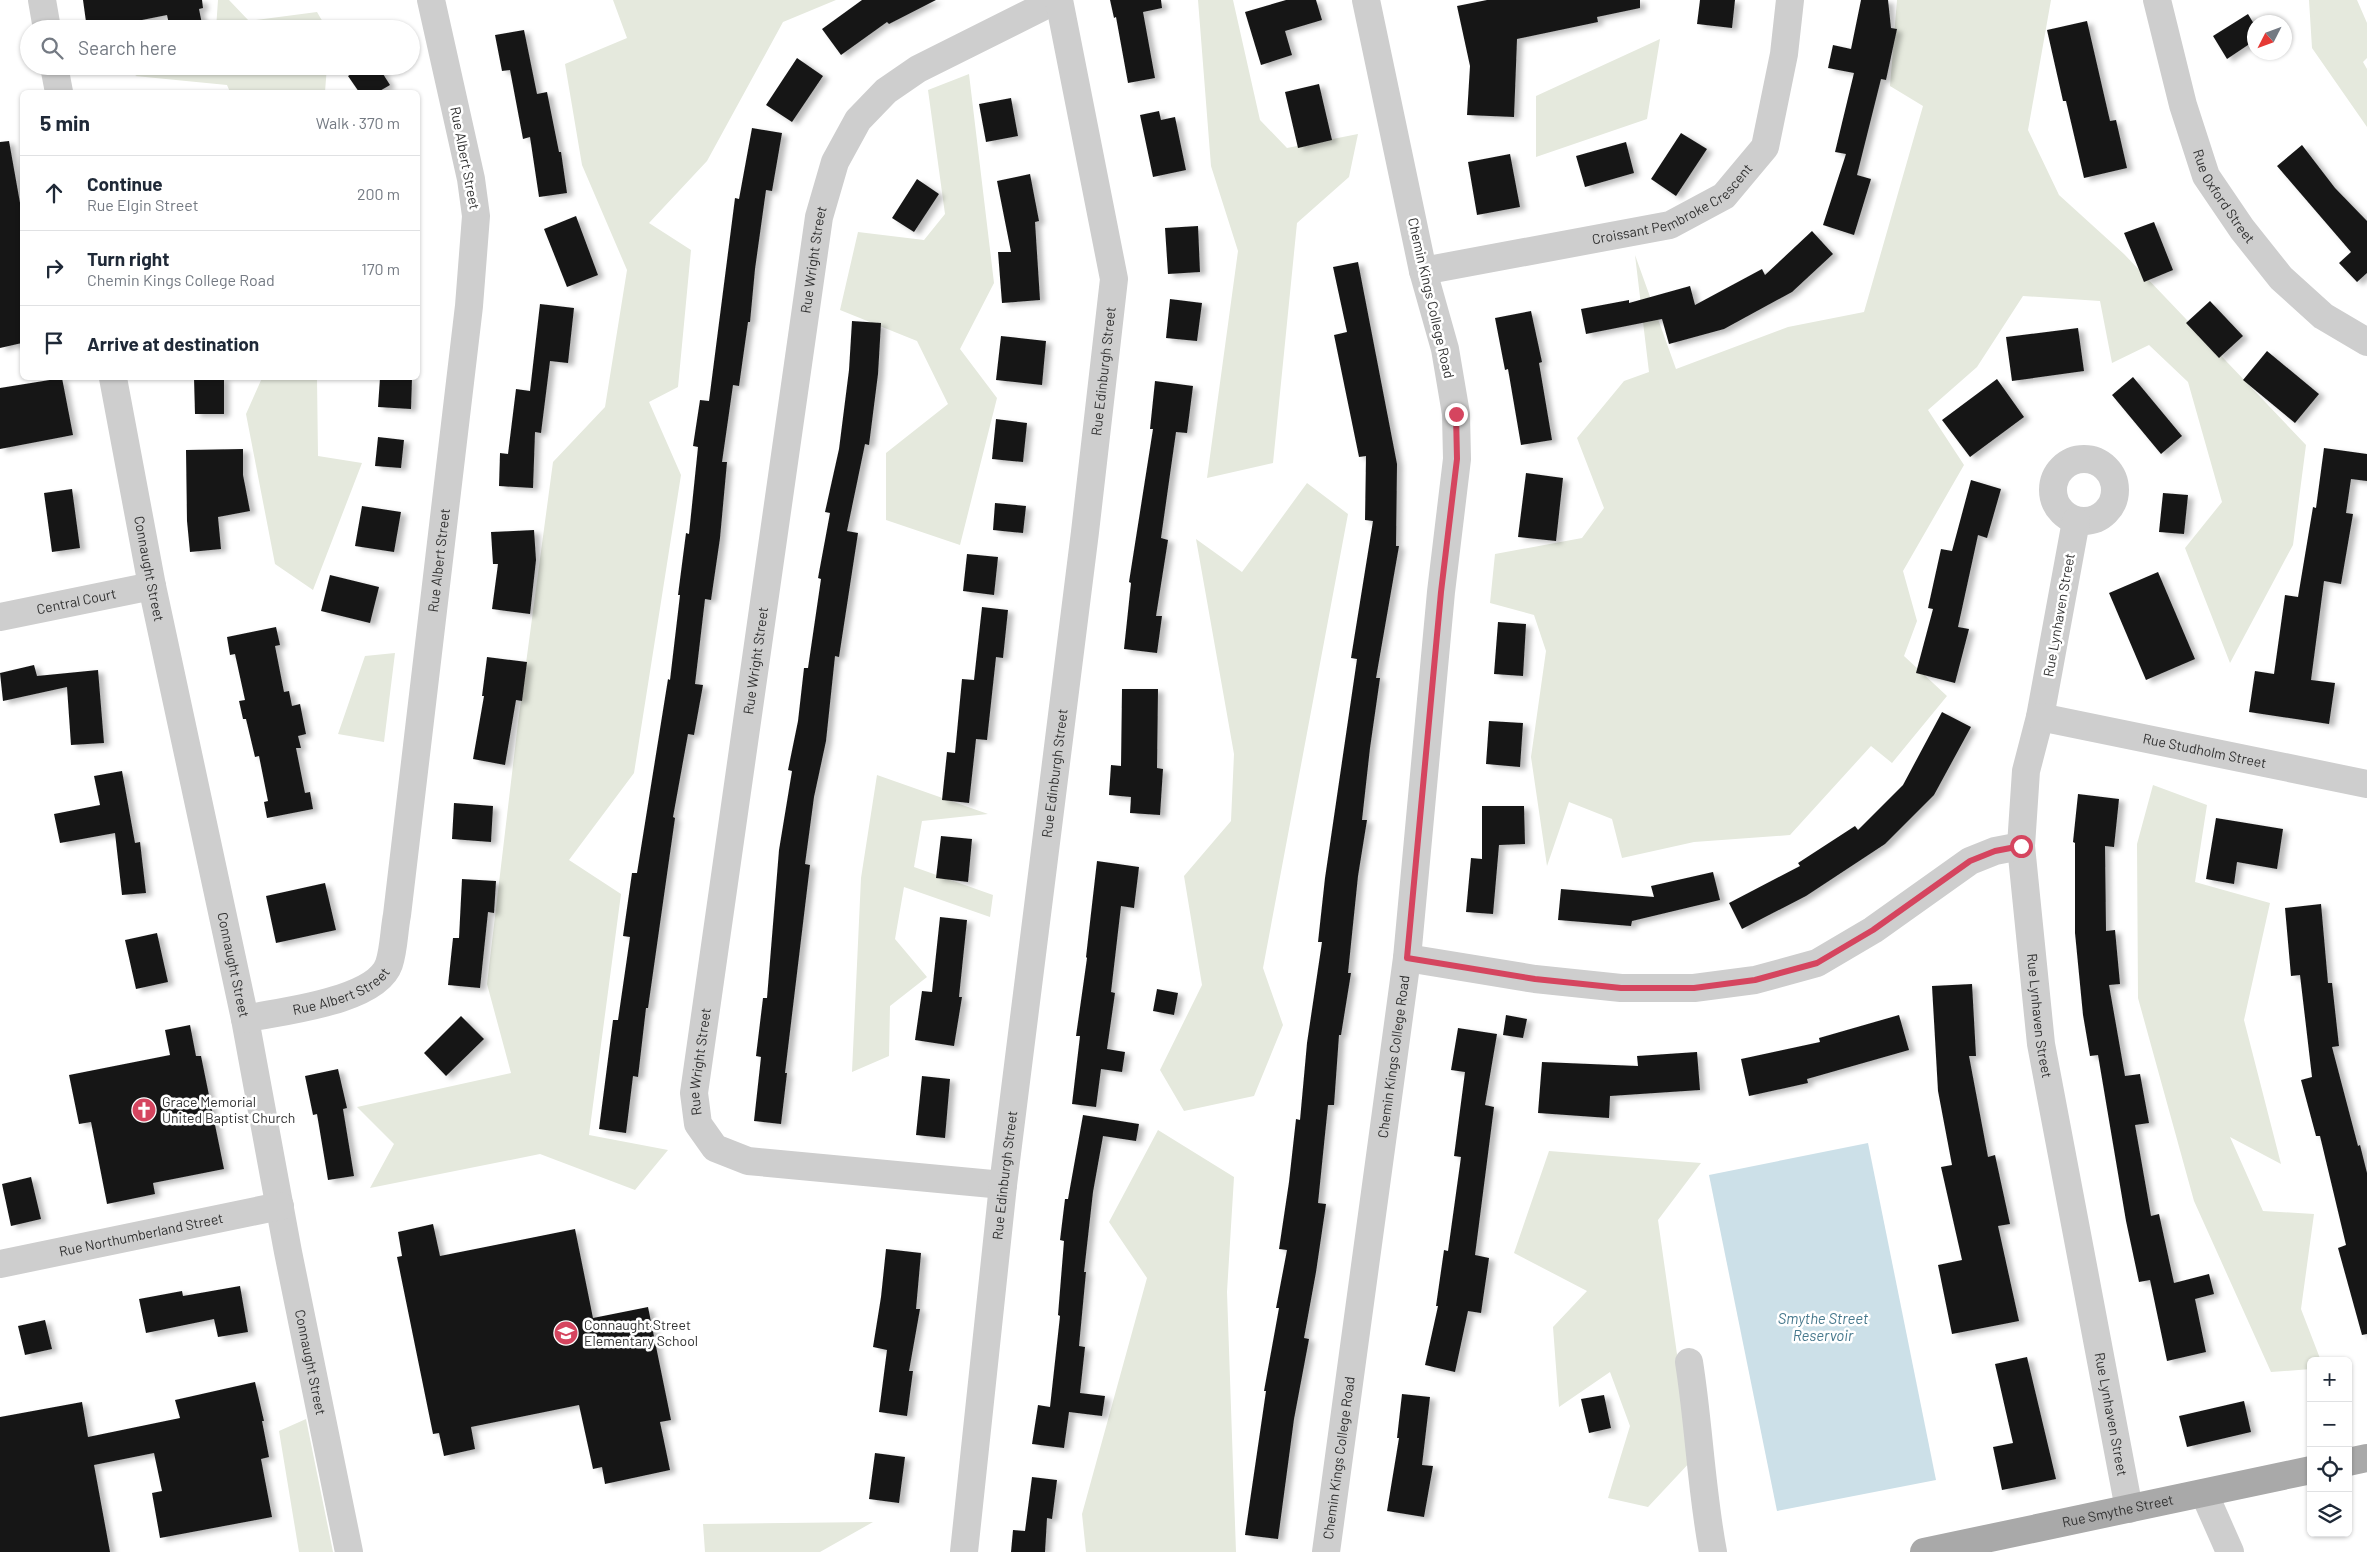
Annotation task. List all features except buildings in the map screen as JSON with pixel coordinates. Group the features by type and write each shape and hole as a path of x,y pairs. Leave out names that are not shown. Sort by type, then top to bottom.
{"main road":[{"path":"2352,1461 2367,1458"},
{"name":"Rue Smythe Street","path":"1924,1552 2307,1471"}],"street":[{"path":"42,0 45,20"},
{"name":"Rue Albert Street","path":"245,1019 340,999 371,987 388,966 398,905 469,306 476,216 471,179 431,0"},
{"name":"Rue Edinburgh Street","path":"964,1552 1003,1185 1085,532 1114,279 1058,0"},
{"name":"Rue Wright Street","path":"1003,1185 748,1161 715,1148 698,1124 694,1093 818,226 835,162 858,120 886,91 918,69 1058,0"},
{"name":"Chemin Kings College Road","path":"1326,1552 1407,958 1441,592 1457,459 1456,414 1445,349 1423,272 1366,0"},
{"name":"Croissant Pembroke Crescent","path":"1423,272 1670,224 1724,196 1765,147 1784,54 1790,0"},
{"name":"Rue Oxford Street","path":"2157,0 2180,95 2206,176 2242,229 2281,278 2323,316 2367,342"},
{"path":"56,75 59,90"},
{"name":"Connaught Street","path":"113,380 152,586 245,1019 349,1552"},
{"name":"Rue Lynhaven Street","path":"2076,520 2040,717 2026,771 2021,846 2041,1044 2129,1508"},
{"name":"Central Court","path":"0,617 152,586"},
{"name":"Rue Studholm Street","path":"2040,717 2367,784"},
{"path":"1407,958 1535,979 1621,988 1694,988 1755,980 1817,963 1873,930 1970,861 1995,851 2021,846"},
{"name":"Rue Northumberland Street","path":"0,1264 280,1206"},
{"path":"1689,1362 1696,1404 1702,1485 1713,1552"},
{"path":"2204,1493 2230,1552"}],"shaded area":[{"path":"218,0 229,0 248,20 217,20"},
{"path":"613,0 836,0 783,22 707,161 649,223 691,250 678,387 649,402 681,475 634,773 569,860 621,894 589,1135 668,1150 635,1190 540,1154 370,1188 394,1144 357,1107 511,1073 487,984 518,723 553,462 605,407 627,270 582,165 565,64 627,38"},
{"path":"1198,0 1233,0 1260,120 1287,148 1358,134 1349,177 1297,223 1273,463 1207,478 1238,251 1211,166"},
{"path":"1897,0 2051,0 2028,130 2059,195 2124,254 2306,445 2293,545 2230,663 2185,548 2222,502 2188,382 2149,345 2112,363 2100,301 2023,296 1977,367 1928,410 1964,465 1903,571 1917,621 1904,656 1947,696 1892,763 1871,746 1790,835 1694,842 1622,858 1612,819 1569,802 1547,866 1531,757 1546,651 1534,615 1490,603 1495,554 1582,538 1604,508 1577,438 1624,381 1649,372 1635,255 1676,369 1788,327 1864,312 1923,106 1890,86"},
{"path":"2309,0 2357,0 2367,23 2367,58 2363,62 2367,69 2367,127 2312,48"},
{"path":"317,12 322,20 257,20"},
{"path":"1660,39 1647,119 1536,157 1536,96"},
{"path":"969,74 994,283 960,349 997,398 960,545 886,520 886,453 948,404 917,341 840,310 858,232 924,240 945,214 928,90"},
{"path":"326,75 325,90 229,90 227,85 135,76"},
{"path":"261,380 317,380 318,456 362,463 313,590 275,564 246,414"},
{"path":"1307,483 1348,514 1263,968 1283,1025 1254,1096 1184,1111 1160,1070 1202,985 1184,876 1231,821 1234,754 1196,539 1242,572"},
{"path":"395,653 384,742 338,734 365,656"},
{"path":"877,775 988,814 922,821 914,867 993,895 990,917 904,887 895,939 927,977 890,1006 889,1056 852,1072 861,878"},
{"path":"2153,785 2207,805 2195,882 2270,903 2244,1020 2281,1164 2230,1137 2263,1211 2314,1214 2301,1309 2319,1357 2307,1357 2307,1369 2271,1372 2194,1201 2138,998 2137,844"},
{"path":"1158,1130 1234,1177 1227,1292 1236,1552 1086,1552 1082,1514 1147,1278 1109,1222"},
{"path":"1549,1151 1701,1163 1658,1220 1692,1460 1648,1507 1608,1498 1630,1426 1610,1372 1559,1407 1553,1327 1587,1291 1514,1253"},
{"path":"306,1419 333,1552 299,1552 279,1431"},
{"path":"873,1522 820,1552 705,1552 703,1524"}],"water":[{"name":"Smythe Street Reservoir","path":"1868,1143 1936,1480 1777,1511 1709,1175"}],"place":[{"name":"Grace Memorial United Baptist Church","path":"144,1110"},
{"name":"Connaught Street Elementary School","path":"566,1333"}],"route":[{"path":"1456,414 1457,459 1441,592 1407,958 1535,979 1621,988 1694,988 1755,980 1817,963 1873,930 1970,861 1995,851 2021,846"}]}
